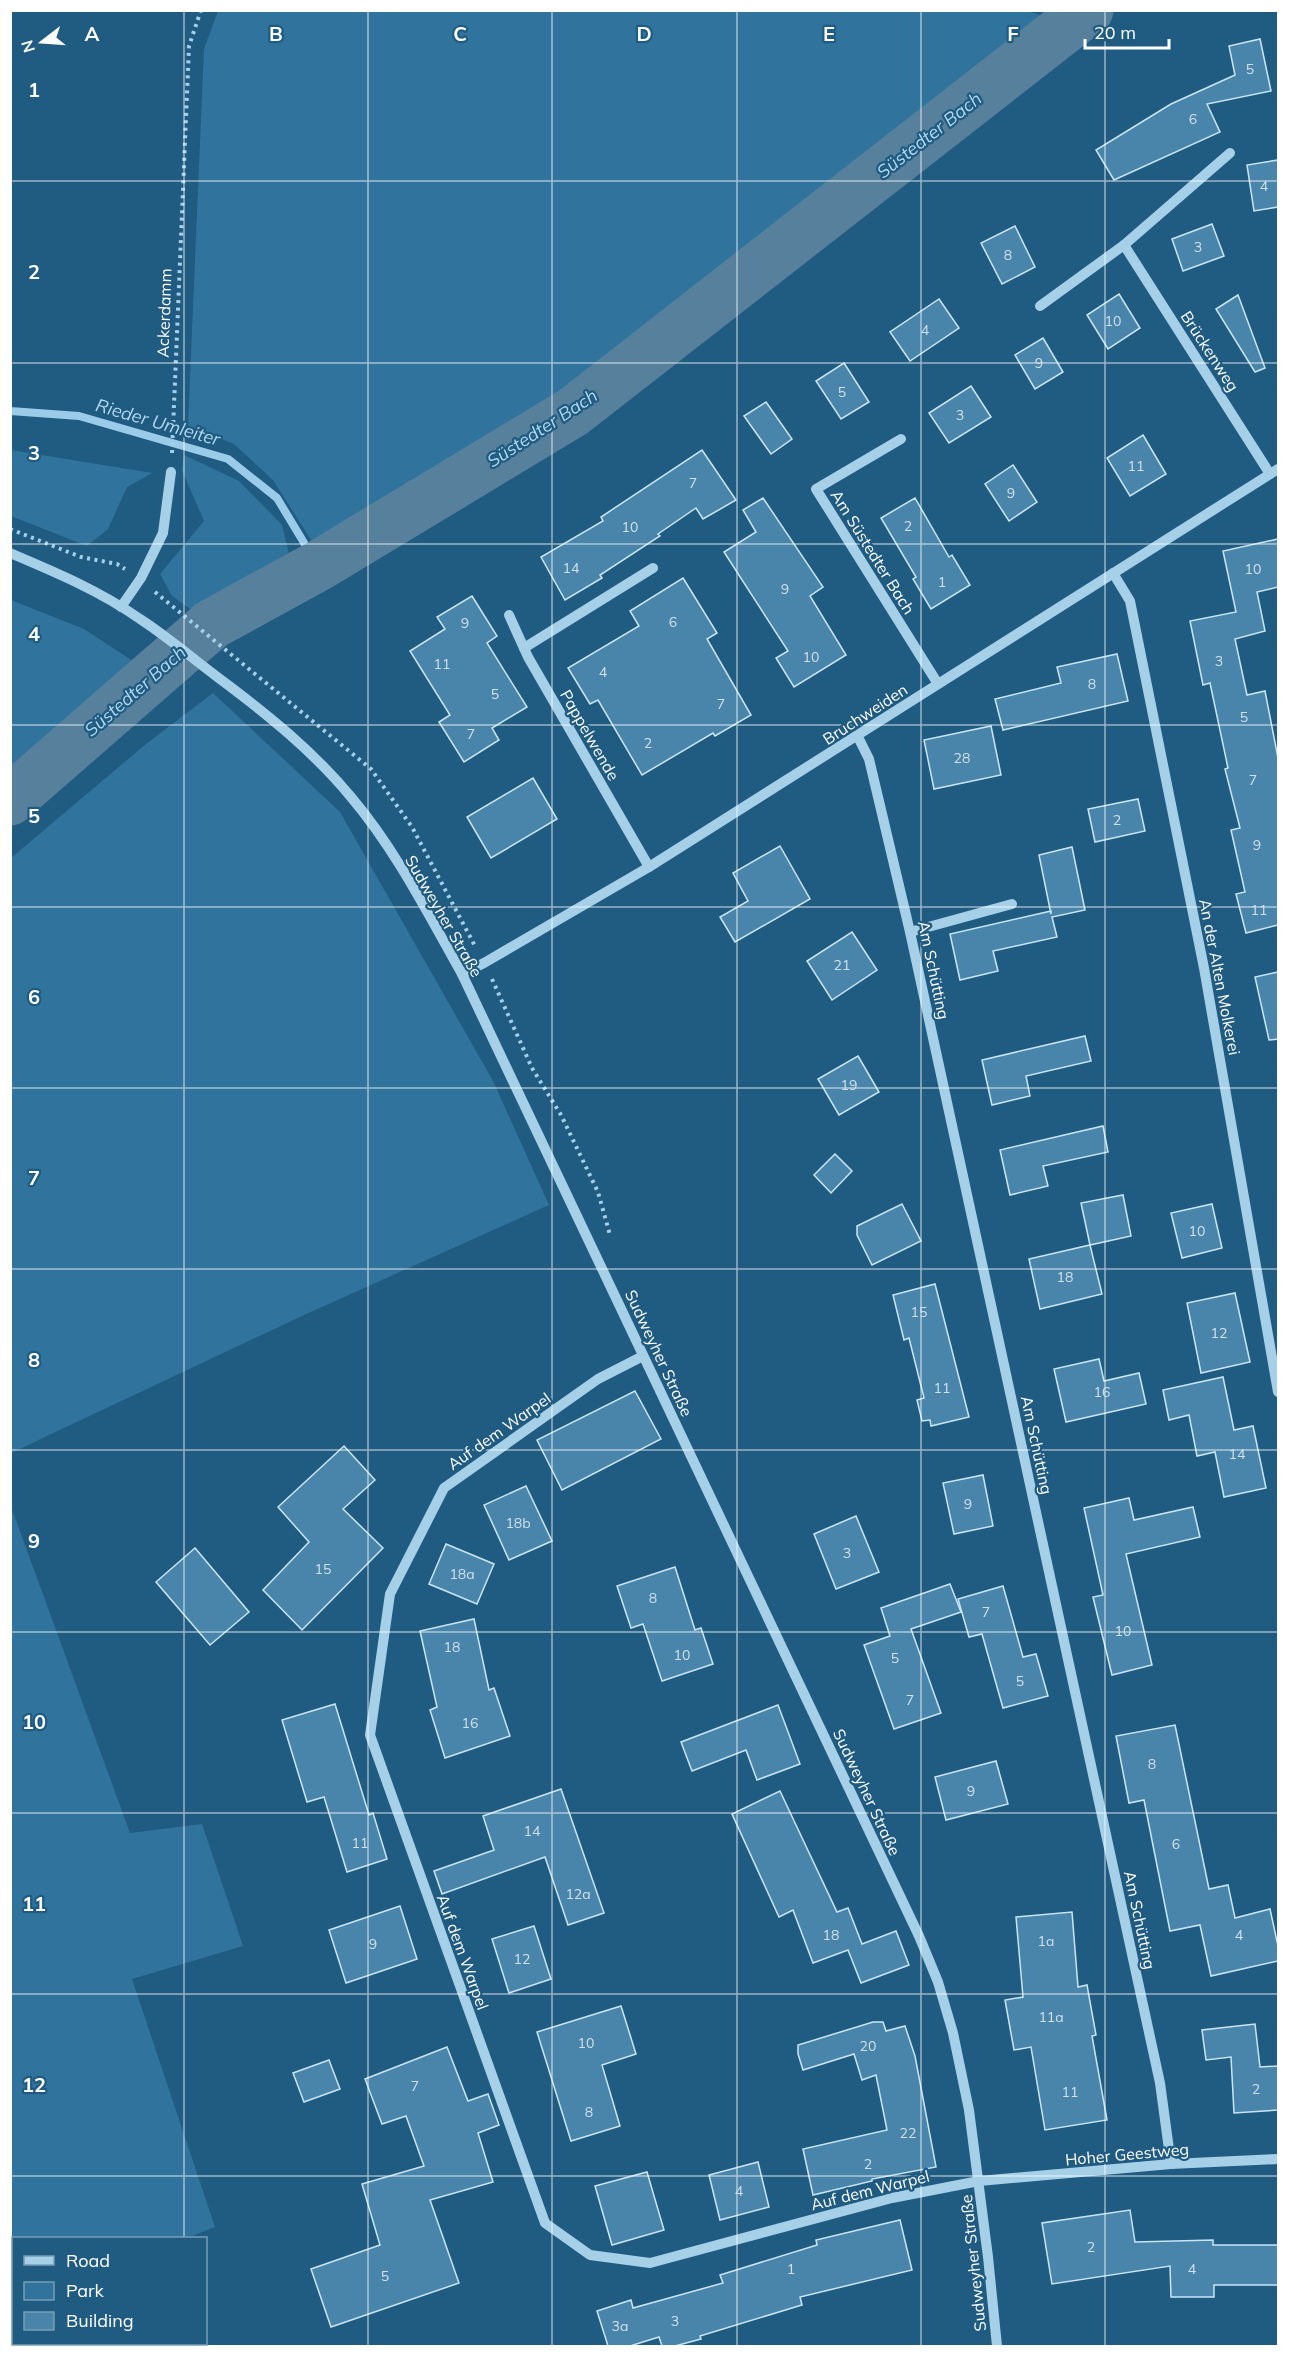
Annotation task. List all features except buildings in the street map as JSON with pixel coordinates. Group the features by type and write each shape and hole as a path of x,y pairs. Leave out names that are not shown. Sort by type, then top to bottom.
{"street":[{"path":"1040,306 1124,245 1230,153"},
{"name":"Brückenweg","path":"1124,245 1274,471"},
{"name":"Am Süstedter Bach","path":"901,439 816,489 938,684"},
{"path":"121,607 141,578 163,534 171,471"},
{"name":"Bruchweiden","path":"462,974 649,867 1274,471"},
{"name":"Sudweyher Straße","path":"10,554 69,577 139,618 255,705 320,763 352,797 378,833 407,878 462,974 919,1936 938,1982 953,2033 969,2110 997,2346"},
{"path":"524,648 653,568"},
{"name":"An der Alten Molkerei","path":"1113,573 1130,601 1204,968 1278,1392"},
{"name":"Pappelwende","path":"509,615 524,648 649,867"},
{"name":"Am Schütting","path":"858,736 869,759 910,932 1157,2072 1171,2164"},
{"path":"910,932 1012,904"},
{"name":"Auf dem Warpel","path":"644,1356 598,1379 444,1488 390,1594 370,1736 545,2223 590,2255 650,2263 892,2198 979,2181"},
{"name":"Hoher Geestweg","path":"979,2181 1171,2164 1278,2159"}],"path":[{"name":"Ackerdamm","path":"171,471 189,46 201,10"},
{"path":"10,529 81,556 117,564 141,578"},
{"path":"170,606 271,688"},
{"path":"484,963 532,1068 561,1115 598,1192 610,1236"}],"green space":[{"path":"1023,10 1055,19 563,398 367,517 313,543 273,480 234,444 188,426 204,49 218,11"},
{"path":"11,450 152,473 127,487 108,529 87,546 11,516"},
{"path":"184,455 239,481 282,525 290,558 200,616 172,596 160,574 204,521 182,470"},
{"path":"11,600 84,629 139,665 11,770"},
{"path":"213,693 340,812 493,1081 549,1205 304,1315 11,1453 11,858 146,744"},
{"path":"10,1504 130,1833 202,1824 243,1946 132,1979 215,2227 190,2237 12,2237 12,2345 106,2346 11,2346"}],"waterway":[{"name":"Süstedter Bach","path":"10,800 212,624 318,566 573,412 1088,10"},
{"name":"Rieder Umleiter","path":"10,411 79,416 228,459 277,498 318,566"}]}
